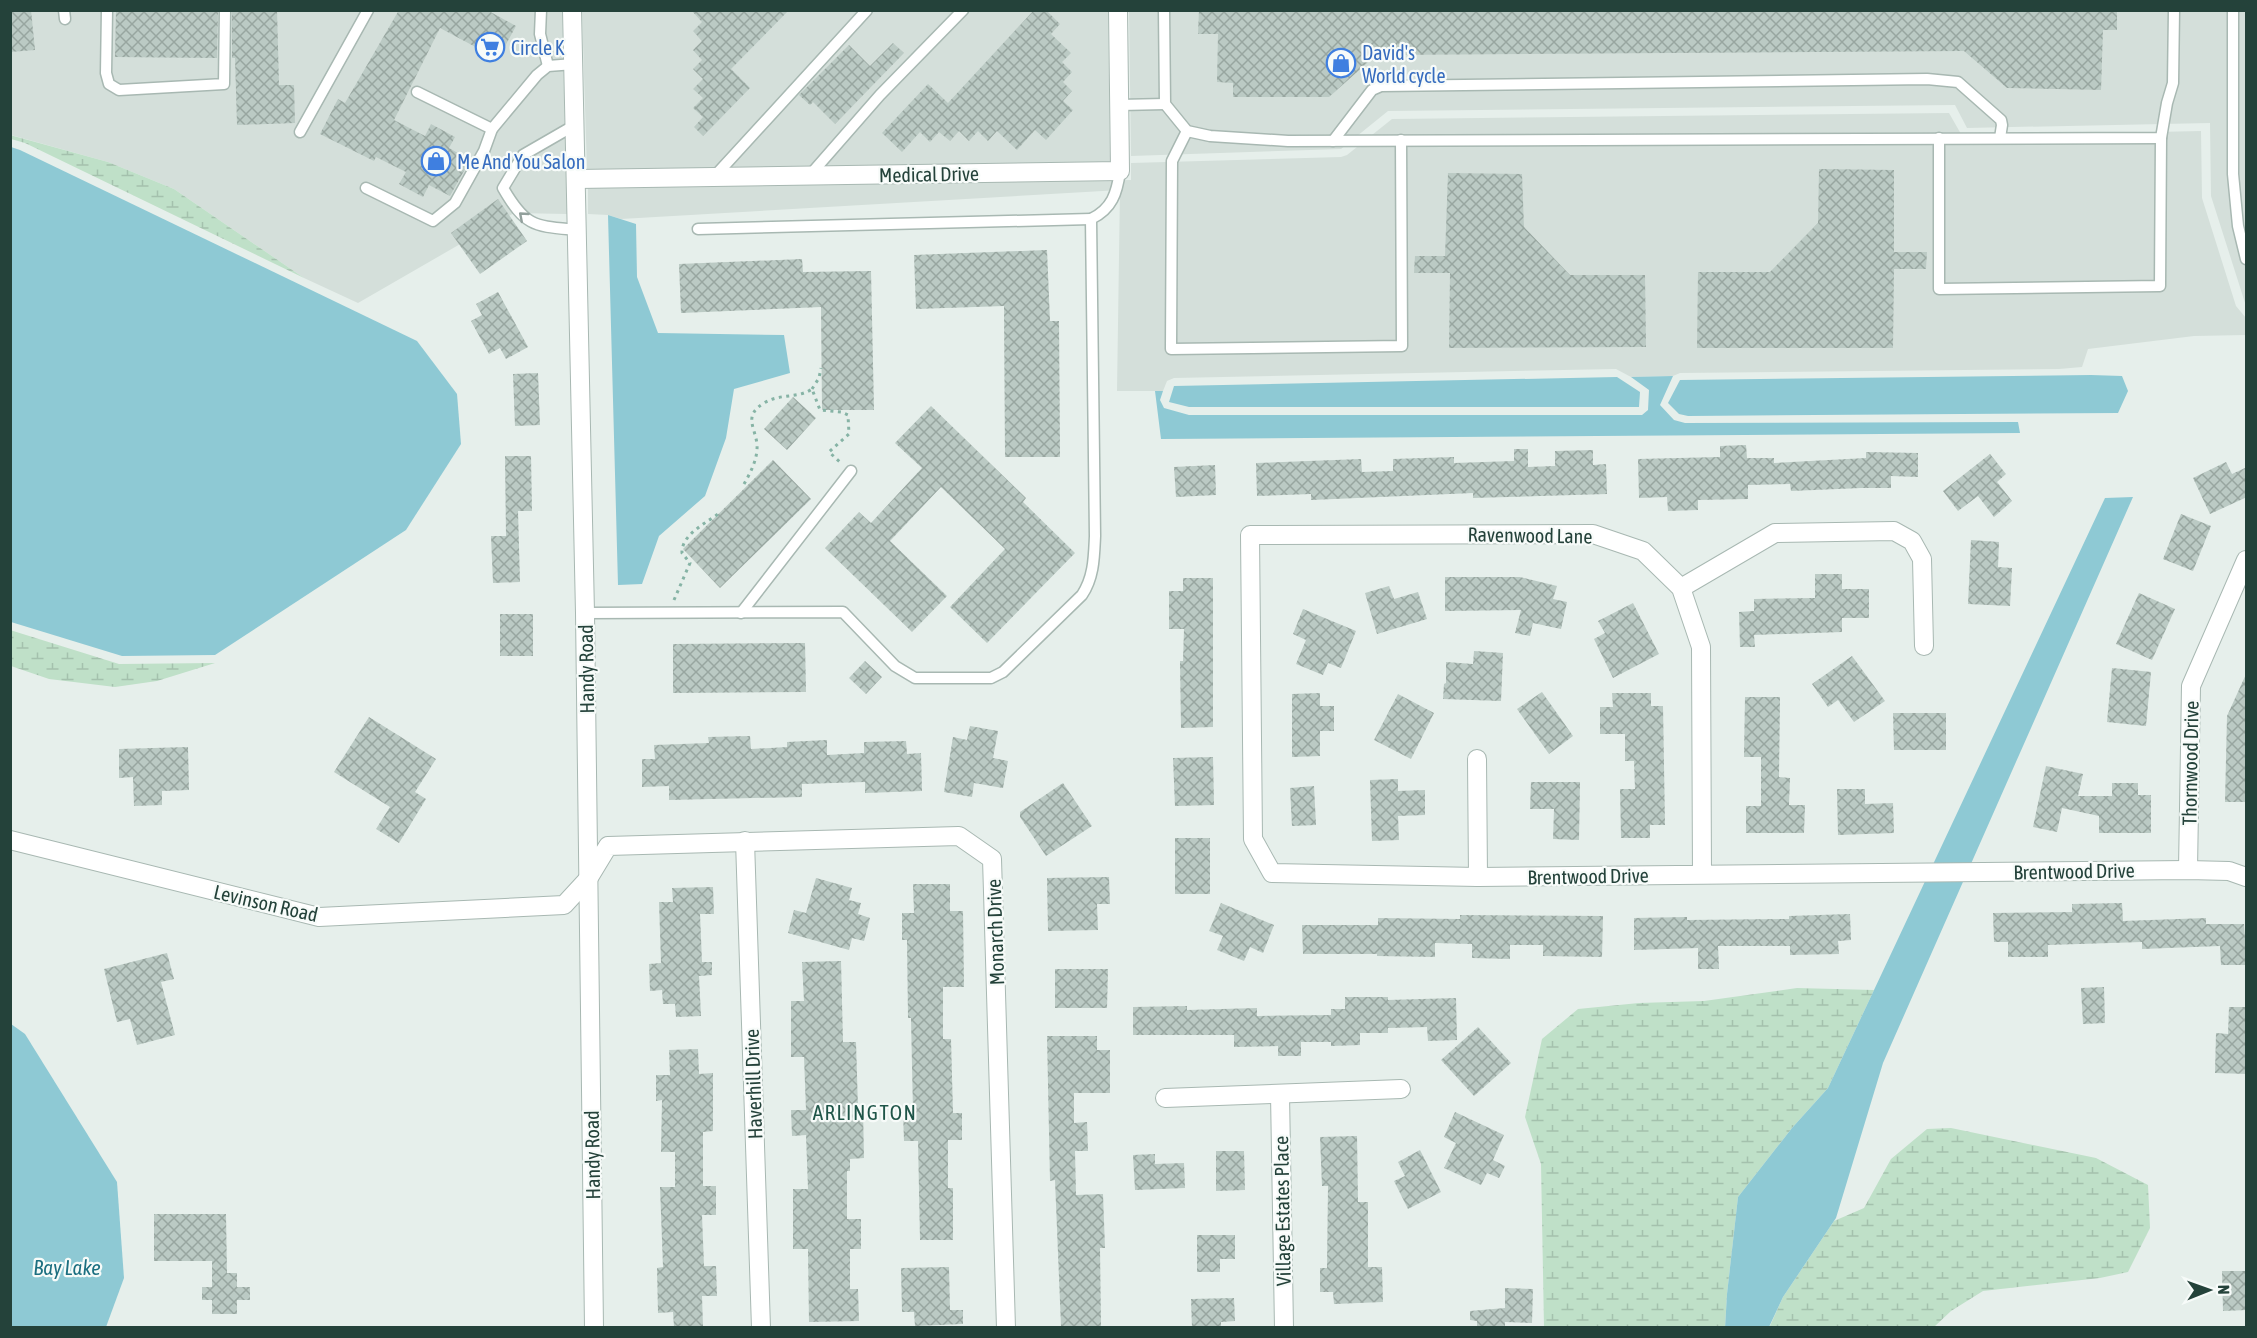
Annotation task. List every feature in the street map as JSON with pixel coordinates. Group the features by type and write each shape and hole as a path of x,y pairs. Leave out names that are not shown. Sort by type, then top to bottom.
{"street":[{"name":"Handy Road","path":"572,10 585,613 594,1328"},
{"path":"1118,10 1120,171"},
{"name":"Medical Drive","path":"577,179 1120,171"},
{"path":"1681,588 1776,533 1894,531 1912,541 1922,559 1924,646"},
{"name":"Ravenwood Lane","path":"1250,535 1593,534 1643,551 1681,588 1701,647 1702,875"},
{"name":"Brentwood Drive","path":"1250,535 1253,839 1272,873 1478,878 2188,870 2229,871 2247,877"},
{"name":"Thornwood Drive","path":"2188,870 2191,686 2247,560"},
{"path":"1477,759 1478,878"},
{"name":"Monarch Drive","path":"588,879 609,846 959,836 992,859 1006,1328"},
{"name":"Levinson Road","path":"10,840 319,917 564,905 588,879"},
{"name":"Haverhill Drive","path":"745,841 760,1328"},
{"path":"1165,1098 1401,1089"},
{"name":"Village Estates Place","path":"1280,1094 1284,1328"}],"lane":[{"path":"107,10 106,73 109,84 119,90 224,84 225,10"},
{"path":"300,132 368,10"},
{"path":"541,10 540,34 548,66"},
{"path":"713,177 867,10"},
{"path":"810,176 880,95 963,10"},
{"path":"1164,10 1165,104 1187,131 1210,136 1288,141 2161,138"},
{"path":"1939,138 1939,289 2160,286 2161,138 2166,104 2173,83 2174,10"},
{"path":"2234,10 2233,174 2238,226 2247,259"},
{"path":"366,188 433,221 454,203 484,151 492,129 537,75 548,66 574,64"},
{"path":"1333,141 1372,90 1381,86 1927,79 1958,82 2001,120 2000,138"},
{"path":"417,92 492,129"},
{"path":"1120,105 1165,104"},
{"path":"575,125 523,155 503,188 515,209 532,223 578,230"},
{"path":"1187,131 1172,161 1171,349 1402,346 1401,140"},
{"path":"698,229 1091,219 1109,207 1117,191 1120,171"},
{"path":"585,613 843,612 895,666 915,678 991,678 1003,672 1082,595 1088,586 1094,567 1091,219"},
{"path":"741,613 851,471"}],"path":[{"path":"744,484 751,471 756,453 757,445 751,418 756,409 777,396 801,395 812,389 819,378 821,368"},
{"path":"812,389 820,410 848,415 849,434 829,452 851,471"},
{"path":"668,613 690,563 682,553 683,545 690,535 718,514"}],"shaded area":[{"path":"10,11 562,11 567,214 514,213 358,303 304,278 174,189 108,162 11,135"},
{"path":"582,11 1108,11 1110,162 587,170"},
{"path":"1129,11 2246,11 2246,306 2211,196 2210,123 1967,128 1955,105 1388,111 1341,149 1131,156"},
{"path":"1949,113 1961,134 1968,136 2201,131 2202,198 2236,306 2246,318 2246,335 2194,336 2088,349 2082,367 2059,369 1680,373 1673,376 1631,377 1616,369 1174,378 1167,381 1163,391 1117,391 1120,190 621,219 608,215 588,214 588,188 1131,180 1131,163 1341,157 1347,155 1392,119"}],"green space":[{"path":"10,135 108,162 174,189 304,278 25,143 11,139"},
{"path":"10,630 119,664 215,663 157,681 115,687 49,679 11,666"},
{"path":"1797,988 1874,990 1828,1088 1792,1128 1738,1197 1725,1327 1544,1327 1541,1164 1525,1117 1542,1039 1578,1009 1639,1003 1704,1001"},
{"path":"1951,1128 2096,1158 2148,1185 2150,1228 2128,1272 2100,1278 1983,1291 1951,1311 1934,1327 1769,1328 1783,1297 1834,1221 1864,1208 1891,1159 1927,1129"}],"water":[{"path":"11,147 417,341 457,394 461,444 406,530 215,655 122,656 11,622"},
{"path":"608,215 636,224 637,277 658,333 784,335 790,373 734,389 726,438 705,496 659,536 642,584 618,585"},
{"path":"1673,376 1660,405 1674,420 1685,423 2018,422 2020,433 1161,439 1155,391 1163,391 1160,400 1164,408 1189,415 1642,415 1648,410 1649,390 1631,377"},
{"path":"2122,376 2128,391 2118,413 1688,416 1679,414 1668,403 1680,380"},
{"path":"1617,377 1640,392 1639,407 1189,407 1169,402 1174,386"},
{"path":"2133,497 1883,1063 1836,1218 1783,1297 1769,1327 1725,1328 1738,1197 1792,1128 1828,1088 2105,498"},
{"name":"Bay Lake","path":"11,1024 25,1034 117,1182 124,1278 106,1327 11,1327"}],"building":[{"path":"10,10 31,10 35,50 10,52"},
{"path":"116,10 218,10 217,58 115,57"},
{"path":"232,10 277,10 279,85 294,85 295,123 237,125 235,58 232,58"},
{"path":"399,10 487,10 516,26 498,59 440,28 394,120 425,136 431,124 455,137 449,148 470,160 450,196 429,185 423,197 399,184 406,172 376,157 374,161 320,134 338,99 345,103"},
{"path":"691,10 789,10 731,69 750,88 703,136 694,127 703,117 693,108 703,98 693,89 703,79 693,69 702,60 693,50 702,41 693,31 702,22"},
{"path":"1034,10 1046,10 1060,24 1051,34 1071,53 1062,62 1072,72 1063,82 1072,91 1063,101 1073,110 1046,140 1035,130 1017,150 997,131 988,141 978,131 969,141 959,131 950,141 939,132 930,142 920,132 902,152 882,133 928,84 948,103"},
{"path":"1199,10 2117,10 2117,30 2103,30 2101,90 2007,88 1964,51 1389,55 1375,56 1329,97 1233,97 1233,83 1217,82 1218,34 1198,34"},
{"path":"893,43 904,53 835,124 813,102 810,105 799,95 849,45 870,66"},
{"path":"1819,169 1894,170 1894,252 1927,252 1926,269 1894,269 1893,348 1697,348 1698,272 1770,272 1818,223"},
{"path":"1448,173 1522,174 1524,227 1570,275 1645,275 1646,347 1449,348 1450,273 1414,273 1415,256 1445,256"},
{"path":"498,199 527,241 480,274 451,233"},
{"path":"1047,250 1050,321 1059,321 1060,457 1005,457 1004,306 916,309 914,255"},
{"path":"802,259 803,272 871,271 874,410 822,410 821,307 681,313 679,264"},
{"path":"498,292 528,347 506,359 500,348 489,354 471,321 482,315 476,304"},
{"path":"538,373 540,425 515,426 513,374"},
{"path":"793,397 816,418 787,450 764,429"},
{"path":"931,406 1026,498 1023,502 1075,553 987,643 950,607 1005,549 941,487 890,541 947,596 912,632 825,548 859,512 871,523 922,468 895,443"},
{"path":"1746,445 1747,458 1774,458 1774,463 1866,458 1866,452 1918,453 1918,477 1891,476 1891,488 1791,491 1790,484 1748,485 1748,499 1698,500 1698,510 1668,511 1667,497 1639,498 1638,459 1720,457 1720,446"},
{"path":"1514,449 1528,449 1528,467 1555,466 1555,451 1593,450 1593,465 1606,464 1607,494 1473,498 1473,493 1311,500 1311,494 1257,496 1256,463 1361,459 1362,472 1393,471 1393,459 1454,457 1454,463 1514,461"},
{"path":"1990,454 2006,474 1997,482 2012,501 1994,517 1978,496 1958,511 1943,491"},
{"path":"505,456 531,456 532,511 518,511 520,582 493,583 491,536 506,536"},
{"path":"773,460 811,499 720,588 683,549"},
{"path":"2226,462 2232,474 2247,467 2247,497 2210,514 2193,478"},
{"path":"1215,465 1216,495 1176,497 1174,467"},
{"path":"2181,514 2211,526 2193,571 2163,559"},
{"path":"1971,540 1999,542 1998,567 2012,568 2010,606 1968,604"},
{"path":"1815,574 1842,574 1842,589 1869,589 1869,618 1842,618 1842,632 1754,635 1755,647 1740,647 1739,612 1754,611 1754,599 1815,598"},
{"path":"1445,577 1520,577 1557,586 1553,599 1567,602 1561,629 1533,623 1530,636 1515,633 1521,610 1445,611"},
{"path":"1183,578 1213,578 1213,727 1181,728 1180,661 1183,661 1184,629 1169,629 1169,591 1183,591"},
{"path":"1389,586 1394,599 1418,592 1427,619 1377,634 1365,593"},
{"path":"2139,593 2175,609 2152,660 2116,644"},
{"path":"1633,603 1659,654 1613,678 1594,639 1605,633 1598,621"},
{"path":"1303,609 1356,631 1341,668 1328,663 1323,675 1296,664 1306,640 1293,634"},
{"path":"500,614 533,614 533,656 500,656"},
{"path":"805,643 806,692 673,693 673,644"},
{"path":"1474,651 1503,653 1501,701 1443,699 1446,662 1473,664"},
{"path":"1852,656 1885,701 1854,722 1838,700 1828,707 1812,684"},
{"path":"865,661 882,677 866,694 849,678"},
{"path":"2112,668 2151,672 2146,726 2107,722"},
{"path":"2247,672 2247,802 2225,802 2227,716"},
{"path":"1542,692 1573,736 1549,754 1517,709"},
{"path":"1320,693 1320,706 1334,706 1334,731 1320,731 1320,756 1292,757 1292,694"},
{"path":"1612,693 1651,693 1651,706 1663,706 1665,825 1650,825 1650,838 1621,838 1620,789 1635,789 1634,761 1625,761 1625,734 1600,734 1600,707 1613,707"},
{"path":"1398,694 1434,713 1411,759 1374,740"},
{"path":"1745,697 1780,697 1779,777 1790,778 1789,805 1805,805 1804,833 1746,833 1746,806 1761,806 1761,757 1744,757"},
{"path":"1893,713 1946,713 1946,750 1894,750"},
{"path":"369,717 436,759 415,792 426,799 399,843 376,829 390,807 334,772"},
{"path":"970,726 998,731 993,758 1008,761 1003,788 974,783 972,797 944,792 953,737 967,740"},
{"path":"750,736 751,749 787,747 787,742 827,740 827,755 864,753 864,742 906,741 907,754 921,753 922,791 865,793 865,782 802,784 802,797 669,800 669,786 642,787 642,759 655,759 654,745 709,743 708,737"},
{"path":"188,747 189,790 162,791 162,805 134,806 133,777 119,778 119,749"},
{"path":"1213,757 1214,805 1175,806 1173,758"},
{"path":"2046,766 2083,774 2078,796 2112,796 2112,783 2138,783 2138,795 2151,795 2151,833 2099,833 2099,816 2062,808 2057,832 2033,827"},
{"path":"1398,779 1398,791 1425,790 1425,815 1398,816 1399,840 1372,841 1370,780"},
{"path":"1531,782 1580,782 1579,840 1553,839 1554,809 1530,809"},
{"path":"1063,783 1092,826 1046,856 1020,817 1020,812"},
{"path":"1314,786 1316,825 1292,826 1290,788"},
{"path":"1837,789 1865,789 1865,804 1893,803 1894,833 1838,835"},
{"path":"1175,838 1210,838 1210,894 1175,894"},
{"path":"1109,877 1110,904 1097,904 1098,930 1048,931 1047,878"},
{"path":"816,878 852,888 849,900 861,903 858,914 870,918 864,941 852,938 849,950 788,933 794,910 806,913"},
{"path":"913,884 950,884 950,911 963,911 964,987 943,987 943,1039 951,1039 953,1113 962,1113 962,1140 948,1140 948,1188 953,1188 953,1240 920,1240 918,1141 904,1141 903,1113 913,1113 907,940 902,940 902,913 914,913"},
{"path":"713,887 714,914 700,914 702,962 712,962 712,975 699,976 701,1016 676,1017 675,1004 663,1004 662,990 650,991 649,964 661,963 659,902 673,902 672,888"},
{"path":"1221,903 1274,925 1263,953 1250,947 1244,961 1217,950 1223,936 1209,931"},
{"path":"2122,903 2123,921 2206,918 2206,924 2244,924 2247,965 2221,965 2220,946 2142,949 2142,942 2048,945 2048,957 2008,957 2008,942 1994,942 1993,913 2072,912 2072,904"},
{"path":"1850,914 1851,940 1838,941 1839,954 1790,955 1790,946 1718,946 1719,969 1698,969 1698,948 1634,950 1634,918 1789,919 1789,916"},
{"path":"1460,915 1603,916 1602,957 1543,956 1543,945 1510,945 1510,959 1472,958 1472,944 1435,943 1435,957 1303,954 1302,925 1378,925 1378,918 1460,919"},
{"path":"167,953 174,979 161,982 175,1035 137,1045 130,1019 117,1022 104,969"},
{"path":"841,961 843,1042 856,1042 858,1108 863,1108 864,1158 850,1159 850,1171 847,1171 847,1219 861,1219 861,1249 850,1249 850,1289 858,1289 859,1321 809,1322 808,1249 793,1249 793,1189 808,1189 806,1135 792,1136 791,1110 806,1110 804,1057 791,1057 791,1001 804,1001 802,962"},
{"path":"1055,969 1108,969 1107,1008 1055,1008"},
{"path":"2104,987 2105,1023 2083,1024 2081,988"},
{"path":"1345,997 1388,997 1388,1000 1456,998 1457,1040 1428,1041 1427,1027 1388,1028 1388,1033 1360,1033 1360,1045 1331,1046 1331,1042 1301,1042 1301,1056 1278,1056 1278,1046 1234,1047 1234,1035 1133,1035 1133,1007 1187,1006 1187,1010 1257,1008 1257,1016 1331,1015 1331,1009 1345,1009"},
{"path":"2229,1007 2247,1007 2247,1074 2215,1073 2216,1033 2228,1034"},
{"path":"1478,1027 1511,1063 1474,1096 1441,1060"},
{"path":"1047,1036 1097,1036 1097,1050 1110,1050 1110,1093 1074,1093 1074,1123 1087,1122 1088,1151 1075,1151 1076,1195 1103,1194 1105,1248 1100,1248 1101,1326 1061,1326 1055,1180 1050,1181"},
{"path":"698,1049 699,1074 713,1073 713,1131 703,1132 703,1186 716,1186 716,1215 702,1215 704,1266 716,1266 717,1296 702,1296 703,1326 674,1327 673,1312 658,1313 657,1268 663,1267 660,1187 675,1187 675,1152 661,1152 662,1100 656,1101 656,1075 670,1075 669,1050"},
{"path":"1455,1112 1504,1135 1493,1160 1505,1166 1499,1178 1487,1173 1481,1185 1444,1168 1456,1143 1444,1137"},
{"path":"1357,1136 1358,1202 1368,1202 1368,1267 1382,1267 1383,1302 1334,1304 1333,1292 1320,1292 1320,1268 1327,1268 1328,1186 1322,1186 1320,1137"},
{"path":"1420,1150 1441,1192 1408,1209 1394,1181 1405,1176 1398,1162"},
{"path":"1216,1151 1244,1151 1245,1190 1216,1191"},
{"path":"1155,1154 1155,1164 1184,1163 1185,1188 1135,1190 1133,1155"},
{"path":"154,1214 226,1214 227,1273 237,1273 237,1287 250,1287 250,1300 237,1300 237,1314 212,1314 212,1300 202,1300 202,1287 212,1287 212,1261 154,1261"},
{"path":"1197,1235 1235,1235 1235,1259 1220,1259 1220,1272 1197,1272"},
{"path":"949,1267 950,1310 963,1310 963,1324 915,1326 914,1312 902,1312 901,1268"},
{"path":"2222,1271 2247,1271 2247,1310 2223,1311"},
{"path":"1505,1288 1533,1289 1532,1323 1505,1322 1505,1328 1477,1328 1477,1321 1470,1320 1470,1311 1505,1308"},
{"path":"1234,1298 1235,1321 1221,1322 1221,1328 1192,1328 1191,1299"}],"place":[{"name":"Circle K","path":"490,47"},
{"name":"David's World cycle","path":"1341,63"},
{"name":"Me And You Salon","path":"436,161"}],"district":[{"name":"ARLINGTON","path":"865,1112"}]}
